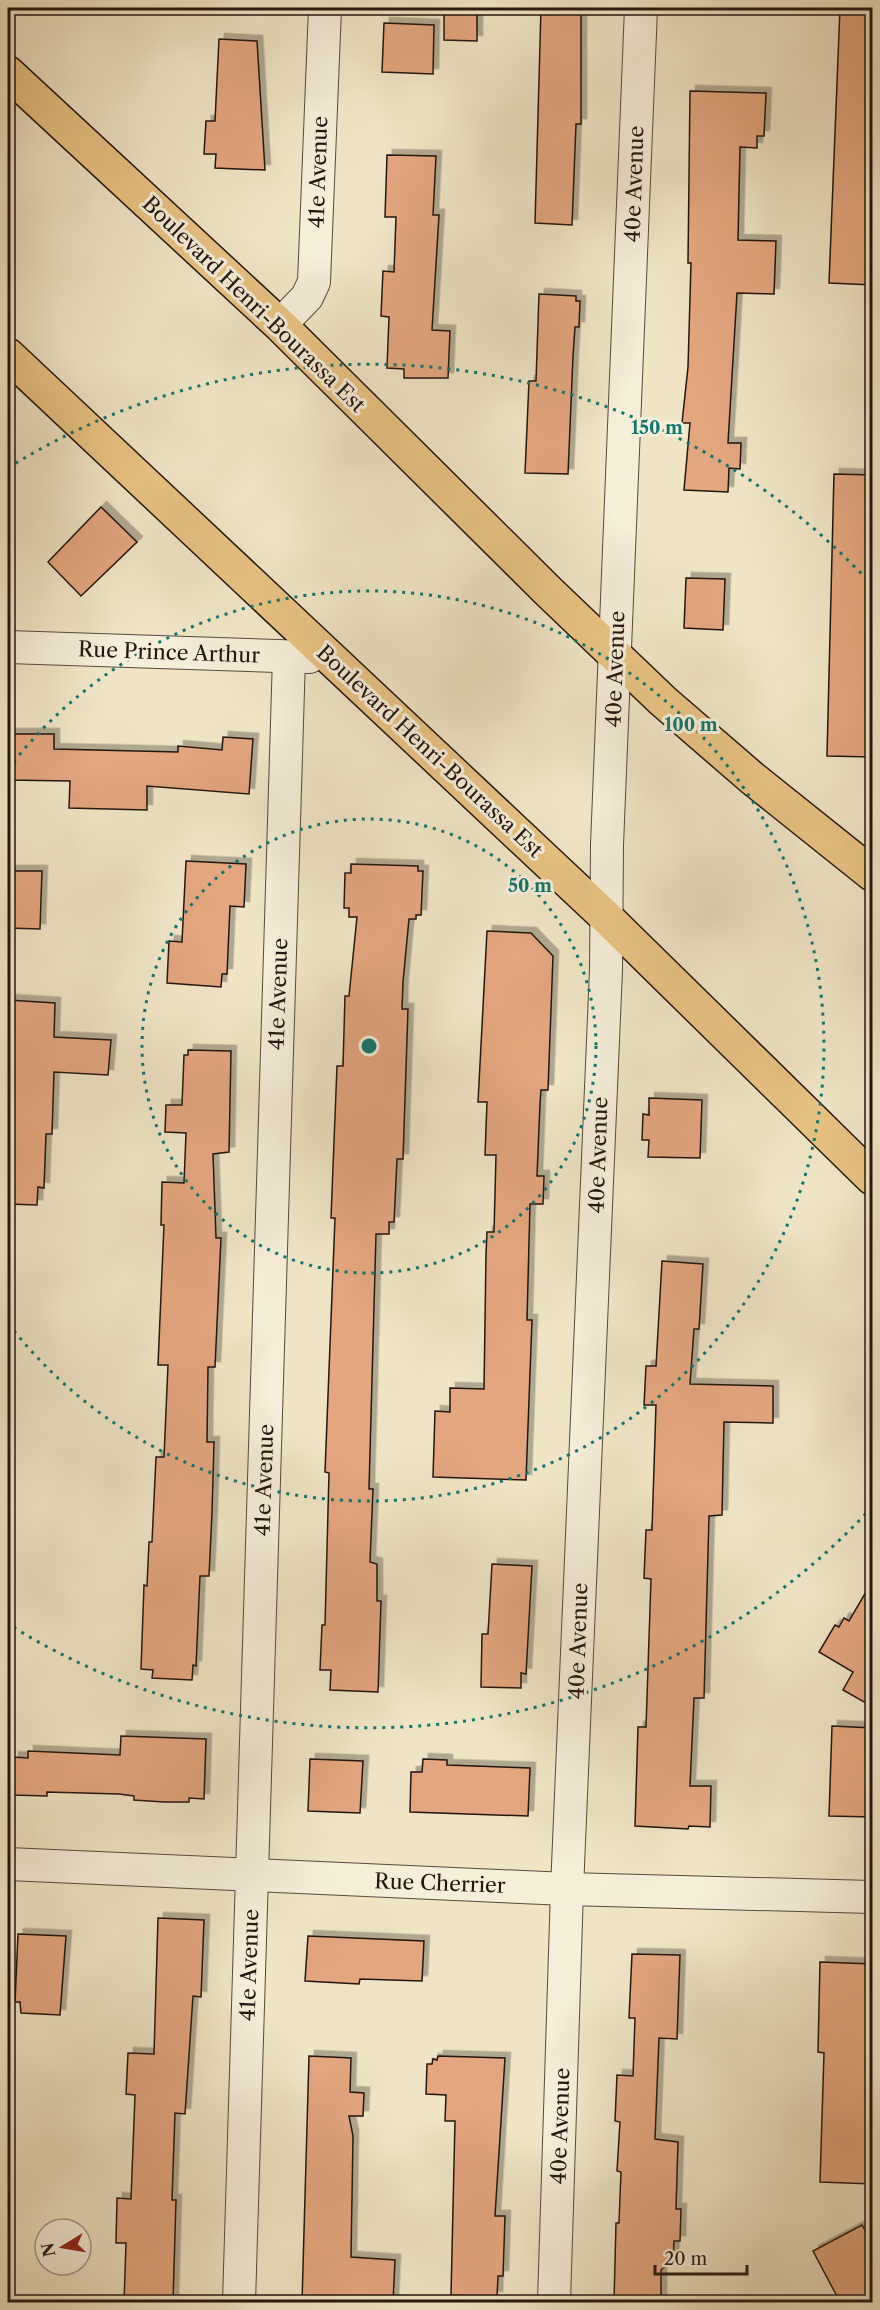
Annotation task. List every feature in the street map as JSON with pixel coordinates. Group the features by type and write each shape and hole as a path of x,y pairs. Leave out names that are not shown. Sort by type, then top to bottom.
{"main road":[{"name":"Boulevard Henri-Bourassa Est","path":"8,73 280,325 663,701 752,778 873,874"},
{"name":"Boulevard Henri-Bourassa Est","path":"8,355 331,656 606,917 873,1178"}],"street":[{"name":"41e Avenue","path":"280,325 307,297 314,282 325,8"},
{"name":"40e Avenue","path":"554,2302 567,1889 606,970 615,654 641,8"},
{"name":"Rue Prince Arthur","path":"8,647 289,657 331,656"},
{"name":"41e Avenue","path":"239,2302 289,657"},
{"name":"Rue Cherrier","path":"8,1864 567,1889 873,1897"}],"building":[{"path":"541,8 581,8 581,124 576,124 572,225 535,223"},
{"path":"840,8 873,8 873,285 829,283"},
{"path":"444,11 477,12 477,41 444,40"},
{"path":"384,23 434,25 433,74 382,72"},
{"path":"219,39 257,41 265,170 215,168 216,154 204,154 206,121 215,121"},
{"path":"690,91 766,93 764,136 757,136 757,148 740,147 738,240 776,241 774,294 737,293 728,443 741,443 740,469 729,468 728,492 684,490 690,423 682,423 688,367 691,263 688,263"},
{"path":"387,155 436,156 433,215 439,215 432,330 450,331 448,378 404,378 404,369 387,368 389,317 381,316 383,271 394,272 396,217 385,217"},
{"path":"539,294 576,296 576,301 580,301 579,327 575,327 568,474 525,473 529,381 536,381"},
{"path":"834,474 873,475 873,757 827,756"},
{"path":"101,507 137,542 81,596 48,562"},
{"path":"686,578 725,579 723,630 684,628"},
{"path":"8,734 54,734 54,749 178,752 178,746 222,750 223,737 253,739 249,794 147,786 147,810 69,808 70,781 8,780"},
{"path":"186,861 246,864 244,907 230,906 227,974 222,974 221,987 167,983 169,941 182,942"},
{"path":"351,864 418,866 418,871 423,871 421,915 416,915 416,919 409,919 403,982 402,1009 408,1009 403,1159 397,1159 394,1222 389,1222 389,1234 376,1234 369,1489 373,1489 370,1562 377,1564 377,1601 381,1601 378,1692 330,1690 331,1670 320,1670 322,1625 325,1625 329,1473 325,1472 335,1218 331,1218 337,1066 343,1066 345,996 349,996 357,917 349,917 349,908 344,908 345,873 351,873"},
{"path":"8,871 42,871 40,929 8,928"},
{"path":"487,931 531,933 553,956 548,1090 541,1090 537,1176 544,1176 543,1204 530,1204 527,1320 532,1320 526,1480 433,1477 435,1411 450,1412 450,1388 484,1389 487,1232 494,1232 496,1155 485,1155 487,1102 478,1102"},
{"path":"8,1000 55,1003 54,1037 111,1040 108,1075 54,1072 52,1134 46,1134 44,1188 38,1187 37,1205 8,1204"},
{"path":"188,1050 231,1051 229,1152 213,1154 216,1238 221,1238 215,1367 208,1367 207,1442 214,1442 212,1513 209,1576 200,1576 196,1666 193,1665 192,1680 152,1678 153,1670 141,1669 144,1585 147,1586 149,1542 152,1542 156,1457 164,1457 168,1365 158,1365 164,1225 161,1225 162,1182 184,1183 186,1133 165,1132 166,1105 182,1105 184,1055 188,1055"},
{"path":"649,1098 702,1100 700,1158 648,1157 649,1140 642,1140 643,1114 649,1115"},
{"path":"662,1261 703,1264 699,1329 694,1329 690,1384 773,1386 773,1423 724,1422 722,1515 709,1516 704,1698 694,1698 690,1786 711,1786 710,1827 689,1826 688,1829 635,1826 638,1727 646,1727 651,1579 644,1578 646,1530 652,1530 656,1405 644,1405 646,1366 656,1366"},
{"path":"492,1564 532,1566 526,1674 521,1673 521,1688 481,1687 482,1634 488,1634"},
{"path":"873,1580 873,1707 843,1690 853,1672 819,1652 835,1625 839,1627 844,1618 849,1621"},
{"path":"832,1726 873,1728 873,1817 829,1816"},
{"path":"121,1736 206,1739 204,1799 189,1798 189,1802 164,1802 134,1800 134,1796 119,1794 47,1792 47,1796 12,1795 13,1757 28,1758 28,1751 120,1755"},
{"path":"310,1759 363,1761 360,1813 308,1811"},
{"path":"423,1759 447,1760 447,1765 530,1768 528,1816 410,1812 411,1772 422,1772"},
{"path":"158,1918 204,1920 201,1997 193,1996 185,2114 175,2113 172,2200 176,2200 173,2302 124,2302 126,2243 116,2243 117,2198 131,2199 135,2095 126,2094 128,2053 154,2054"},
{"path":"18,1934 66,1936 60,2015 21,2013 20,2002 15,2002"},
{"path":"308,1936 424,1941 422,1981 360,1979 359,1984 305,1981"},
{"path":"632,1954 680,1955 677,2039 659,2038 655,2139 678,2142 676,2209 681,2209 680,2241 674,2241 673,2260 661,2270 661,2302 614,2302 616,2223 619,2223 621,2172 617,2171 620,2122 615,2121 617,2075 633,2076 635,2018 629,2018"},
{"path":"820,1962 873,1964 873,2184 820,2182 824,2053 818,2052"},
{"path":"309,2056 351,2058 350,2092 364,2093 363,2116 349,2116 353,2136 351,2257 395,2260 393,2302 302,2302"},
{"path":"438,2056 505,2058 495,2216 505,2216 503,2276 498,2276 497,2297 451,2295 455,2121 445,2121 446,2095 426,2094 427,2064 432,2064 433,2059 437,2060"},
{"path":"862,2225 873,2245 873,2302 840,2302 813,2251"}]}
